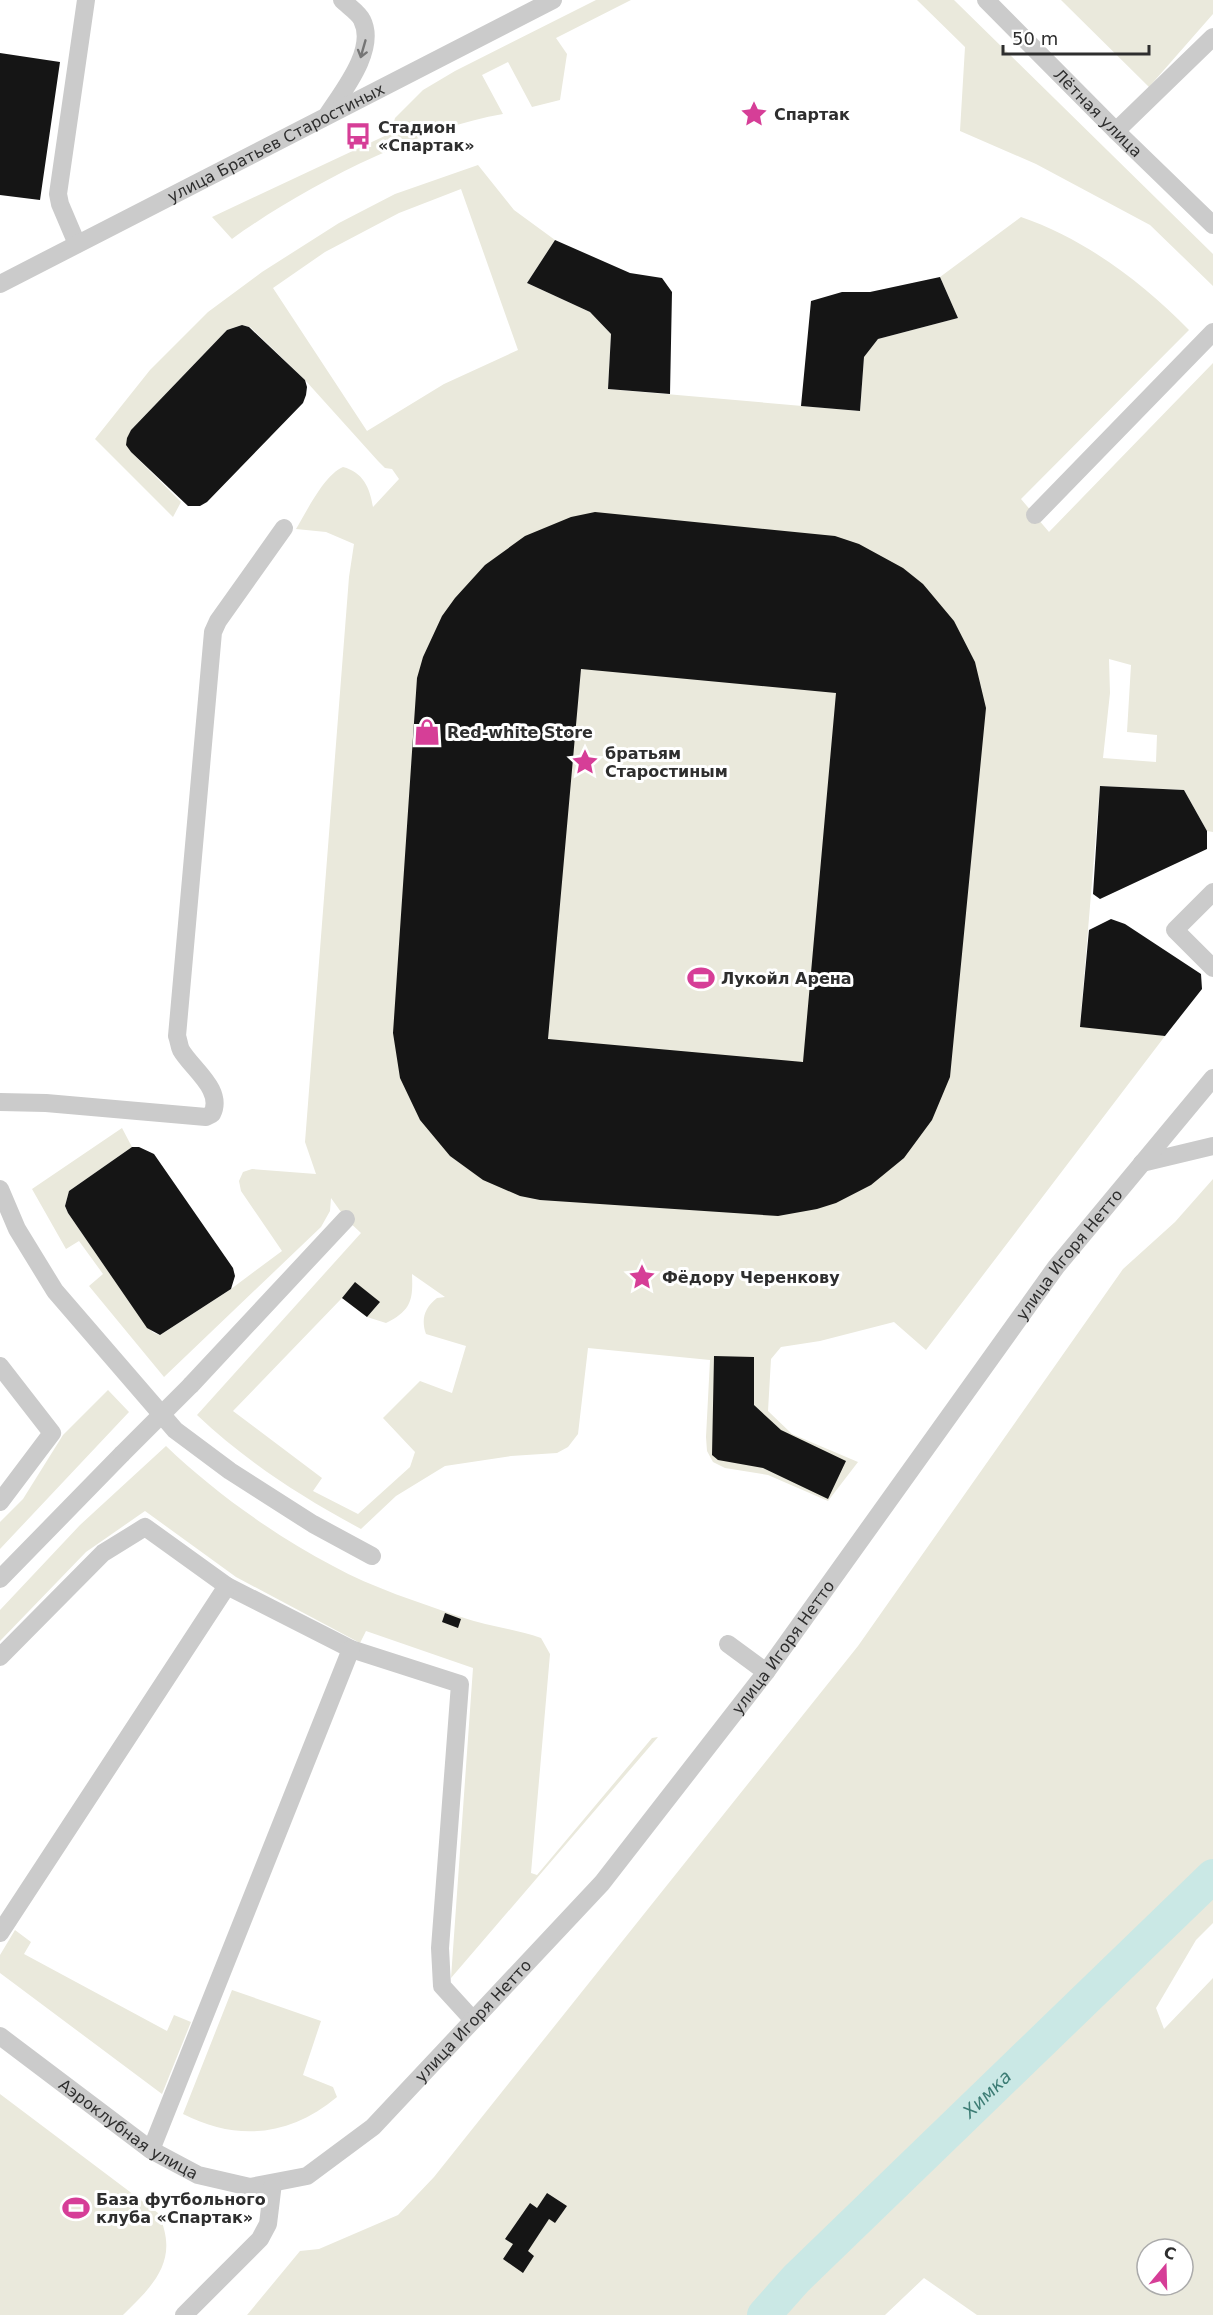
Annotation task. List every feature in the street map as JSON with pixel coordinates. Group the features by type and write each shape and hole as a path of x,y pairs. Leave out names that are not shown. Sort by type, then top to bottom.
{"street":[{"path":"77,244 58,194 86,0"},
{"path":"326,117 356,70 366,41 362,20 342,0"},
{"name":"улица Братьев Старостиных","path":"0,284 554,0"},
{"name":"Лётная улица","path":"986,0 1213,225"},
{"path":"1116,131 1213,37"},
{"path":"1035,515 1213,332"},
{"path":"0,1101 196,1116 212,1114 215,1109 210,1088 180,1049 177,1036 213,632 218,621 284,528"},
{"path":"1213,892 1175,930 1213,968"},
{"name":"улица Игоря Нетто","path":"307,2176 373,2127 602,1883 766,1672 1056,1267 1213,1078"},
{"path":"1142,1163 1213,1146"},
{"path":"0,1189 16,1229 55,1291 176,1430 248,1483 313,1524 372,1556"},
{"path":"0,1579 191,1385 346,1219"},
{"path":"0,1366 52,1433 0,1502"},
{"path":"0,1657 103,1553 145,1527 227,1586 351,1649 460,1684 440,1948 442,1986 473,2020"},
{"path":"0,1933 227,1586"},
{"path":"728,1644 766,1672"},
{"path":"151,2150 351,1649"},
{"name":"Аэроклубная улица","path":"0,2036 151,2150 198,2175 250,2187 307,2176"},
{"path":"184,2315 260,2239 268,2224 273,2182"}],"shaded area":[{"path":"596,0 631,0 556,38 567,54 560,100 532,107 508,62 482,75 503,114 470,121 398,146 292,200 232,239 212,217 391,133 395,118 423,90 455,71"},
{"path":"917,0 954,0 1213,254 1213,286 1150,225 1036,164 960,131 965,47"},
{"path":"1061,0 1213,0 1213,14 1149,87"},
{"name":"Лукойл Арена","path":"478,165 514,210 555,240 527,283 590,312 611,334 608,389 860,411 864,357 878,339 958,318 940,277 1021,217 1068,237 1132,279 1189,330 1021,499 1049,532 1213,363 1213,832 1207,831 1184,790 1100,786 1080,1026 1165,1036 926,1350 894,1322 820,1341 781,1347 771,1359 768,1411 792,1434 858,1462 828,1501 768,1475 725,1468 713,1462 707,1451 706,1437 710,1360 588,1348 578,1434 568,1447 557,1453 511,1456 445,1466 396,1496 361,1529 275,1477 235,1448 197,1415 361,1233 346,1219 331,1198 330,1211 321,1227 164,1377 89,1286 103,1274 79,1241 66,1249 32,1189 122,1128 132,1147 69,1191 65,1206 147,1327 160,1335 231,1289 282,1251 241,1191 239,1181 243,1172 252,1169 316,1174 305,1142 349,577 354,544 326,532 296,529 323,485 343,467 356,473 364,482 370,493 373,507 399,479 392,469 385,468 378,461 305,380 250,327 242,325 227,330 131,430 128,436 127,443 131,452 181,502 173,517 95,439 150,370 208,312 262,272 339,223 395,194","holes":["461,189 518,350 444,384 367,431 273,288 325,252 399,213","1109,659 1131,665 1127,732 1157,735 1156,762 1103,758 1110,693","412,1274 445,1297 437,1298 426,1310 424,1319 426,1334 466,1346 452,1393 420,1381 383,1418 415,1452 410,1467 358,1514 313,1491 322,1478 233,1411 342,1298 367,1317 386,1323 406,1308 411,1297"]},
{"path":"1213,1179 1213,1923 1196,1940 1156,2008 1164,2029 1213,1978 1213,2315 977,2315 924,2278 885,2315 247,2315 300,2251 319,2249 398,2215 434,2177 858,1646 1123,1269 1175,1222"},
{"path":"108,1390 129,1412 0,1549 0,1522 23,1499 63,1435"},
{"path":"166,1446 245,1512 289,1541 348,1574 461,1617 541,1638 550,1654 531,1873 537,1875 652,1738 658,1737 451,1978 473,1668 366,1631 360,1643 236,1577 145,1511 86,1552 0,1641 0,1610 80,1525"},
{"path":"15,1930 31,1942 24,1954 167,2031 174,2015 191,2022 162,2094 0,1973 0,1955"},
{"path":"232,1990 321,2021 303,2075 333,2087 337,2097 301,2120 263,2131 224,2129 183,2114"},
{"name":"База футбольного клуба «Спартак»","path":"0,2094 158,2213 164,2229 166,2244 161,2270 145,2292 123,2315 0,2315"}],"building":[{"path":"0,53 60,62 40,200 0,195"},
{"path":"555,240 630,273 662,278 672,292 670,394 608,389 611,334 590,312 527,283"},
{"path":"940,277 958,318 878,339 864,357 860,411 801,406 811,301 842,292 870,292"},
{"path":"242,325 249,327 305,380 306,395 303,403 207,502 200,506 188,506 131,452 126,445 127,438 131,430 227,330"},
{"path":"595,512 835,536 859,544 903,568 923,584 954,621 975,662 986,708 950,1077 932,1120 904,1158 871,1185 836,1203 778,1216 540,1200 520,1196 483,1180 450,1156 420,1120 400,1078 393,1033 417,678 423,657 442,616 485,565 525,536 571,517","holes":["581,669 836,693 803,1062 548,1039"]},
{"path":"1100,786 1184,790 1207,831 1207,849 1100,899 1093,894"},
{"path":"1111,919 1125,924 1201,974 1202,989 1165,1036 1080,1027 1089,930"},
{"path":"132,1147 139,1147 154,1154 233,1268 235,1276 231,1289 160,1335 147,1328 65,1206 69,1191"},
{"path":"355,1282 380,1302 367,1317 342,1298"},
{"path":"714,1356 754,1357 754,1405 781,1430 846,1461 828,1499 763,1468 718,1460 712,1455"},
{"path":"445,1613 461,1619 458,1628 442,1622"},
{"path":"547,2193 567,2206 555,2223 549,2219 528,2251 534,2256 523,2273 503,2259 513,2244 505,2239 530,2203 537,2208"}],"waterway":[{"name":"Химка","path":"764,2315 796,2279 1213,1876"}],"place":[{"name":"Спартак","path":"754,114"},
{"name":"Стадион «Спартак»","path":"358,136"},
{"name":"Red-white Store","path":"427,732"},
{"name":"братьям Старостиным","path":"585,762"},
{"name":"Лукойл Арена","path":"701,978"},
{"name":"Фёдору Черенкову","path":"642,1277"},
{"name":"База футбольного клуба «Спартак»","path":"76,2208"}]}
